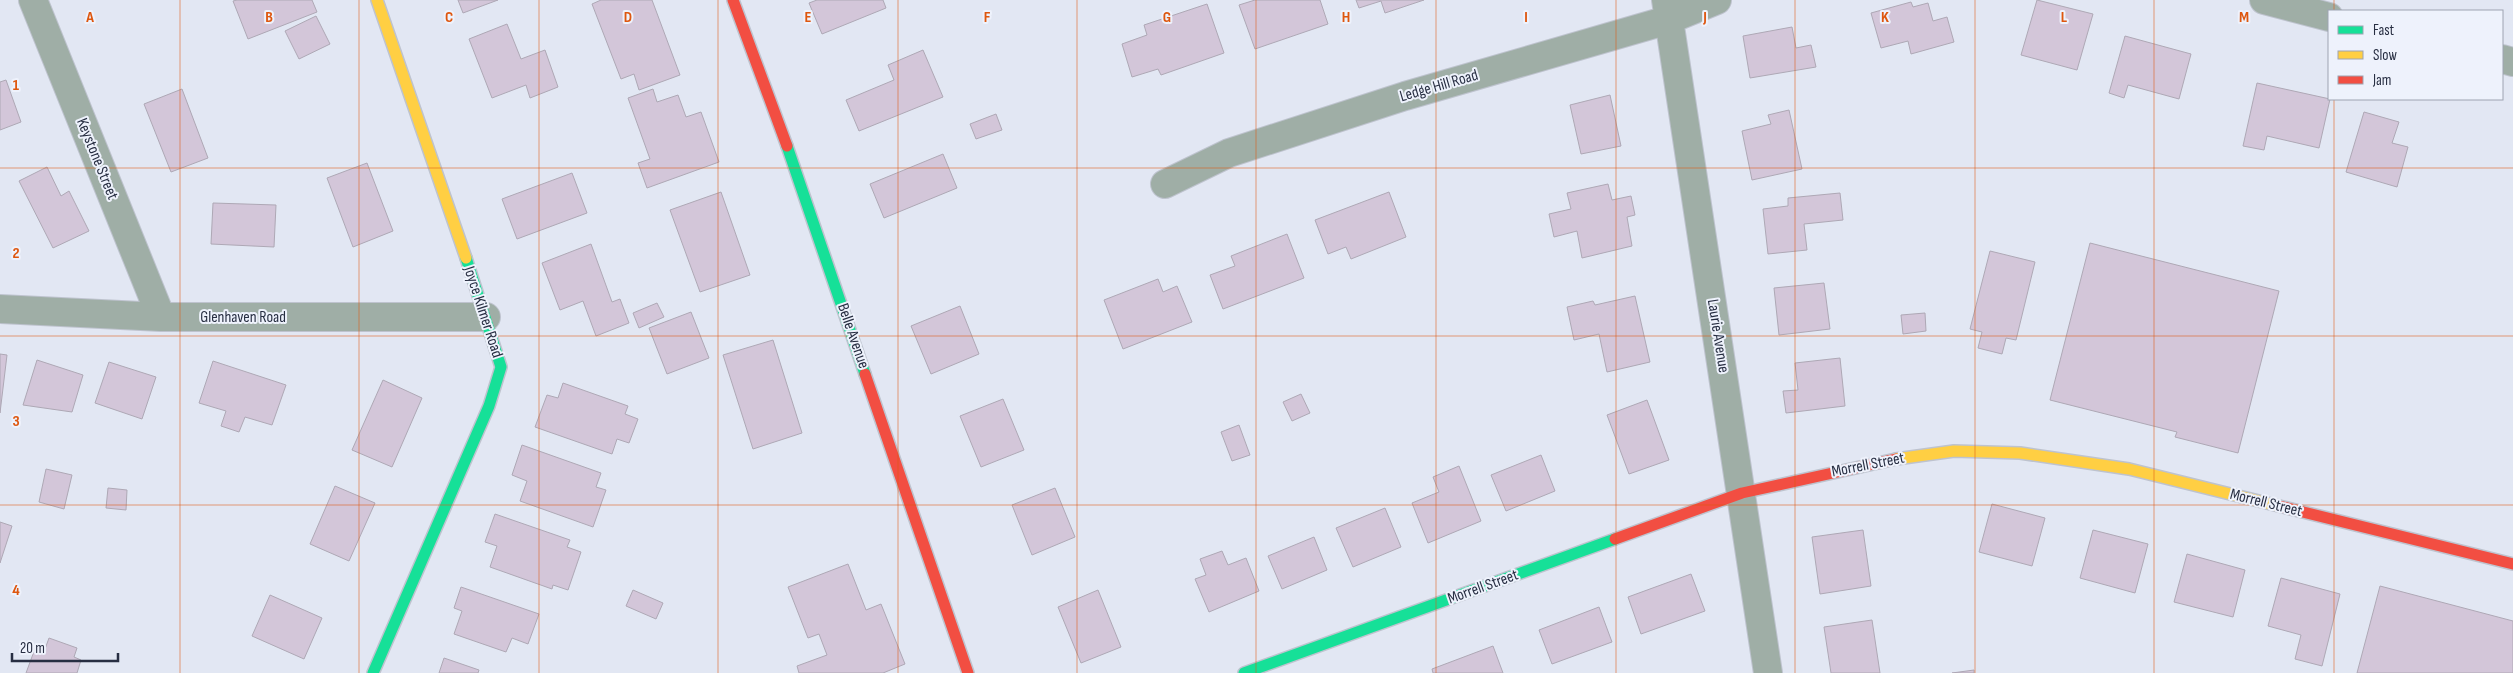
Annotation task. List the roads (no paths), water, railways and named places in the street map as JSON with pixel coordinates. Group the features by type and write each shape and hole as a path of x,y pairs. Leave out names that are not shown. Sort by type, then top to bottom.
{"street":[{"name":"Keystone Street","path":"33,0 161,317"},
{"name":"Joyce Kilmer Road","path":"373,673 489,406 500,367 486,317 377,0"},
{"name":"Belle Avenue","path":"733,0 797,174 968,673"},
{"name":"Ledge Hill Road","path":"1165,184 1229,153 1667,10 1717,0"},
{"path":"2264,0 2328,17"},
{"name":"Laurie Avenue","path":"1667,10 1768,673"},
{"name":"Glenhaven Road","path":"0,308 161,317 486,317"},
{"name":"Morrell Street","path":"1244,673 1742,493 1880,461 1954,451 2020,453 2129,469 2513,564"}]}
